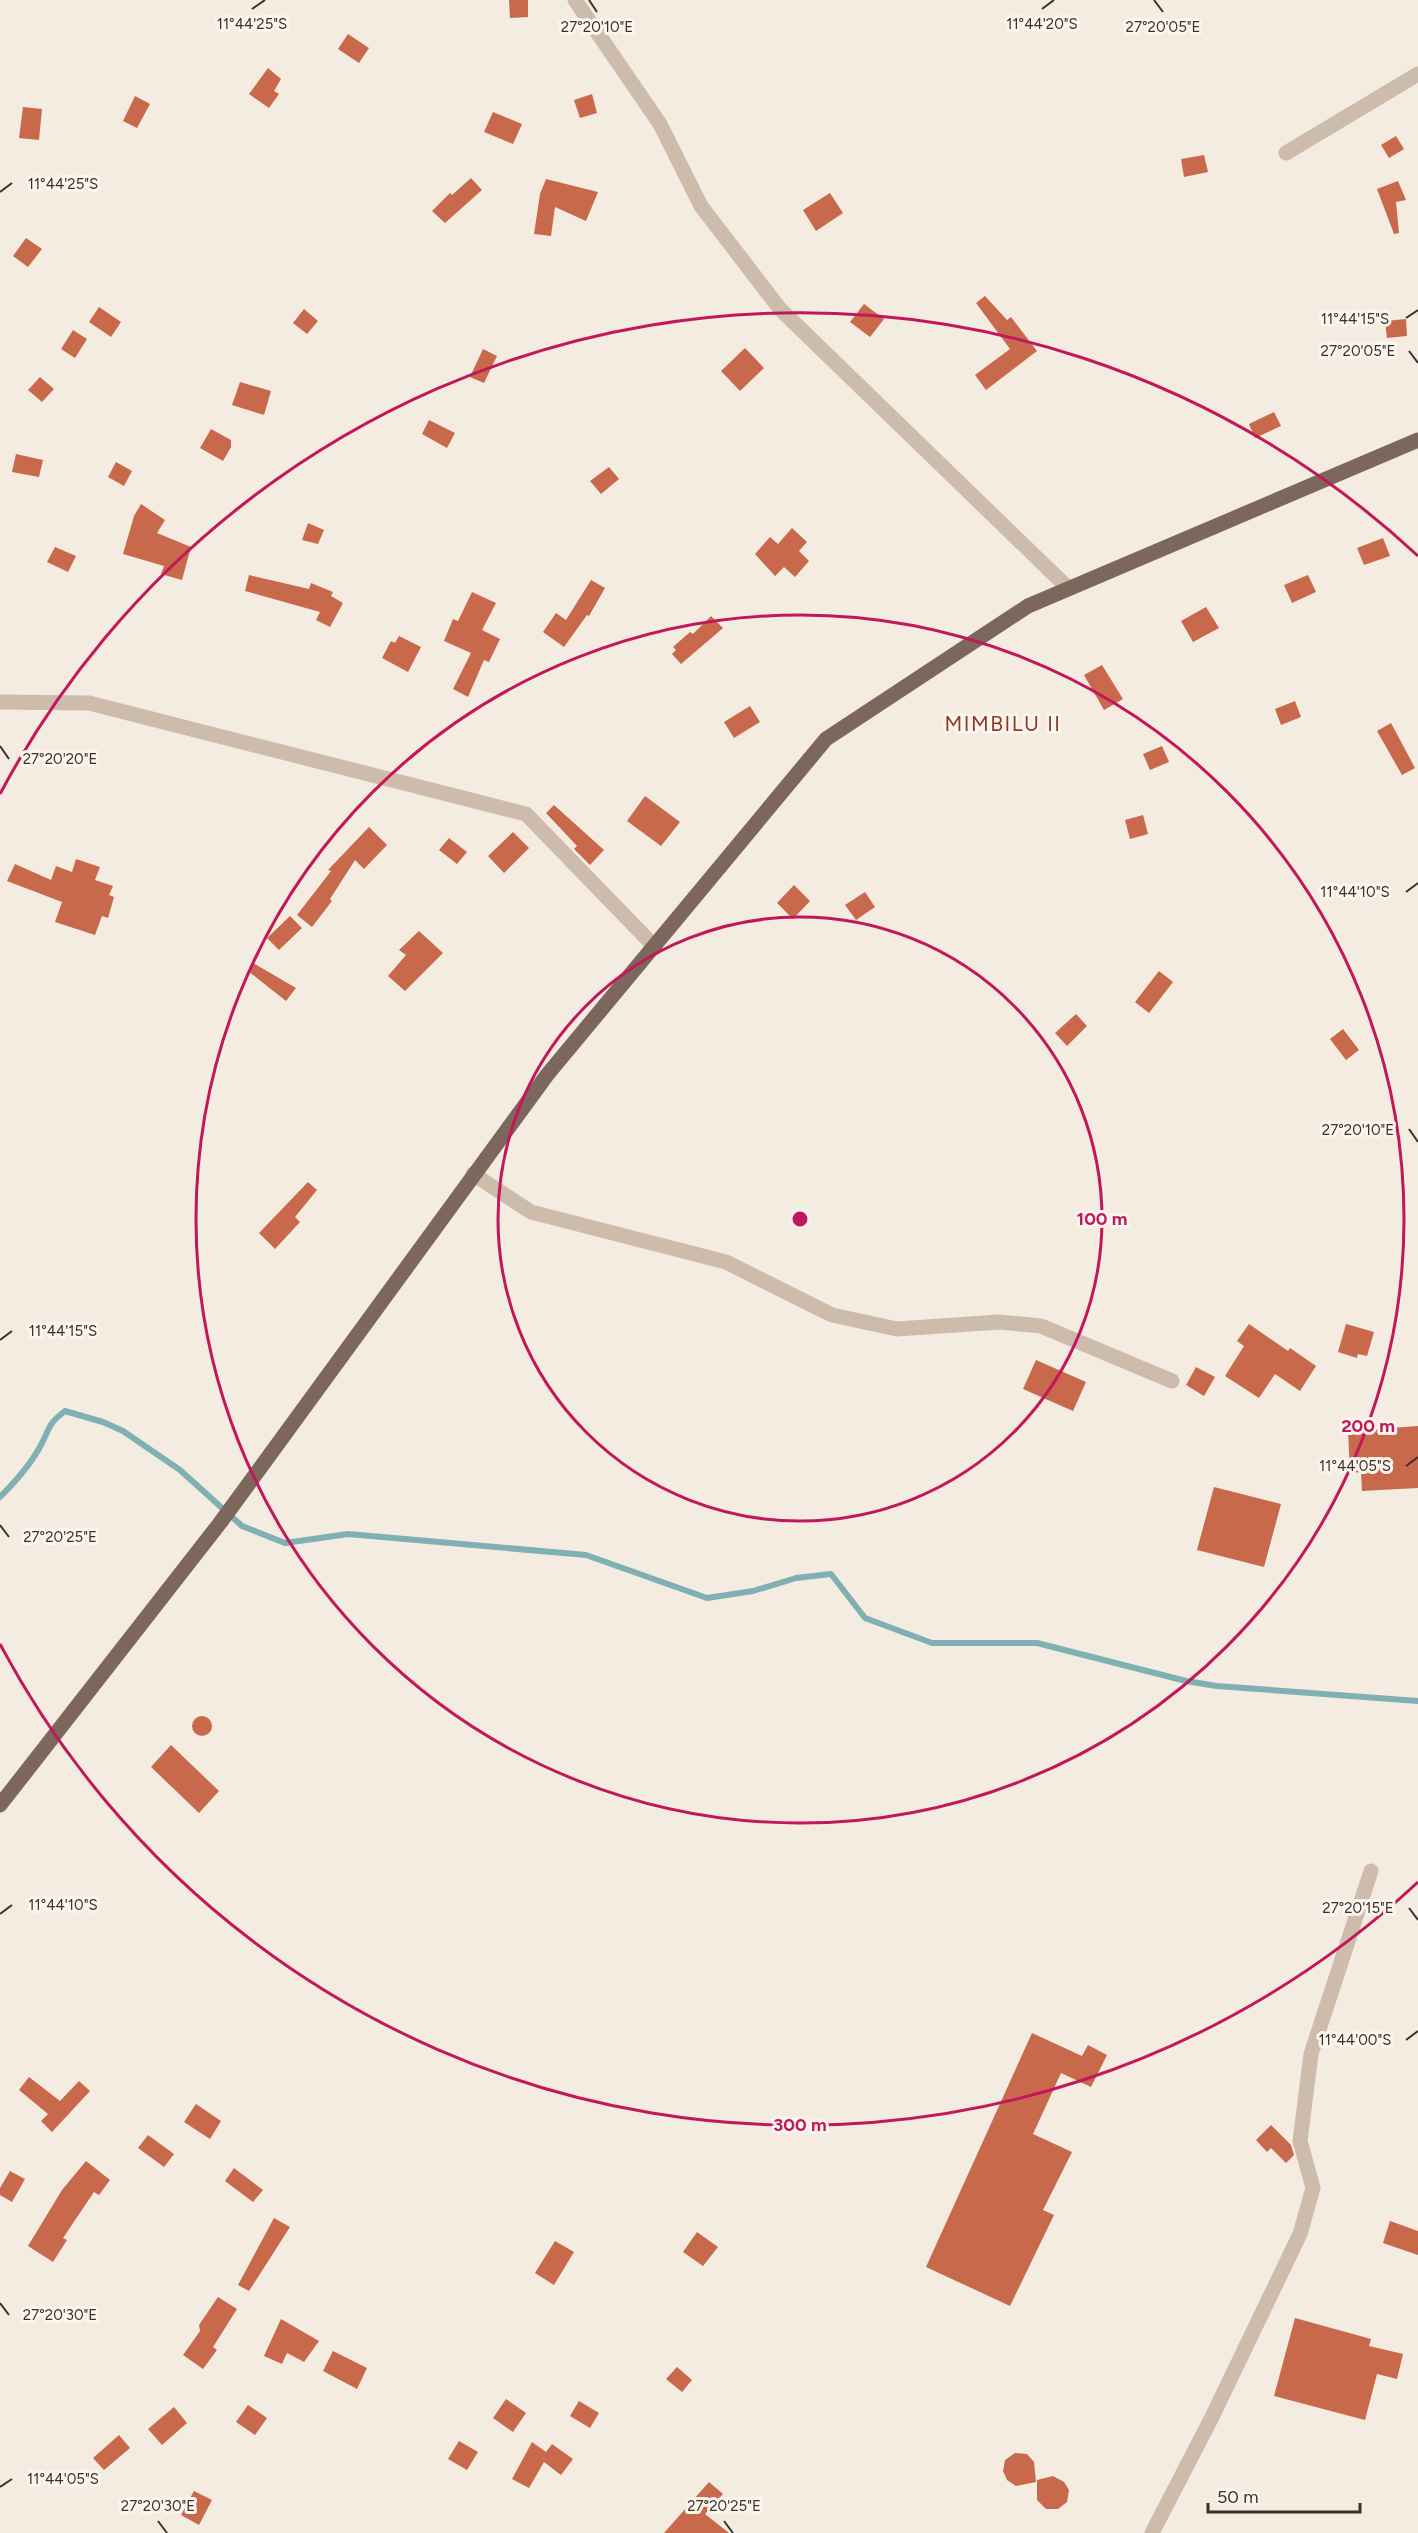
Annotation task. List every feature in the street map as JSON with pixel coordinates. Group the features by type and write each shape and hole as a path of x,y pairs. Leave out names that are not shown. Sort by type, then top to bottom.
{"main road":[{"path":"0,1805 236,1502 547,1075 826,739 1028,606 1418,440"}],"street":[{"path":"574,0 660,124 701,206 780,309 1068,588"},
{"path":"1286,153 1418,74"},
{"path":"0,702 89,703 526,814 654,946"},
{"path":"473,1174 531,1212 726,1262 832,1315 897,1329 999,1322 1041,1326 1172,1381"},
{"path":"1152,2533 1212,2417 1300,2234 1313,2188 1300,2141 1311,2054 1371,1870"}],"building":[{"path":"509,0 528,0 528,17 510,18"},
{"path":"348,34 369,48 359,63 338,49"},
{"path":"268,68 281,79 274,91 279,94 269,108 249,94"},
{"path":"592,94 597,113 580,118 574,100"},
{"path":"135,96 150,104 137,128 123,121"},
{"path":"23,107 42,109 39,140 19,138"},
{"path":"493,112 522,124 513,144 484,132"},
{"path":"1396,136 1404,149 1389,158 1381,145"},
{"path":"1204,155 1208,172 1184,177 1181,159"},
{"path":"471,178 482,190 445,223 432,211 450,193 452,195"},
{"path":"546,179 598,192 586,221 555,207 551,236 534,234 540,194"},
{"path":"1398,181 1406,200 1396,202 1399,233 1394,234 1377,189"},
{"path":"830,193 843,213 816,231 803,210"},
{"path":"26,238 42,249 28,267 13,256"},
{"path":"985,296 1007,320 1011,317 1037,351 986,390 975,375 1010,349 976,303"},
{"path":"864,304 884,319 870,337 850,322"},
{"path":"99,307 121,322 111,337 89,322"},
{"path":"304,309 318,321 307,334 293,323"},
{"path":"1406,319 1407,336 1387,338 1385,321"},
{"path":"73,330 87,339 75,358 61,349"},
{"path":"745,348 764,368 740,391 721,371"},
{"path":"483,349 497,356 484,383 470,377"},
{"path":"40,377 54,389 42,402 28,390"},
{"path":"240,382 271,391 264,415 232,405"},
{"path":"1274,412 1281,426 1255,438 1249,424"},
{"path":"429,420 455,433 447,448 422,434"},
{"path":"211,429 231,440 231,447 223,461 200,448"},
{"path":"16,454 43,460 39,477 12,472"},
{"path":"116,462 132,471 124,486 108,477"},
{"path":"609,467 619,479 601,494 590,481"},
{"path":"141,504 165,520 157,533 191,547 182,580 161,574 164,566 123,554 134,516"},
{"path":"308,523 324,530 318,544 302,540"},
{"path":"792,528 807,542 799,551 809,561 795,577 784,567 775,576 755,554 770,537 778,544"},
{"path":"1383,538 1390,556 1364,565 1357,548"},
{"path":"55,547 76,556 68,572 47,562"},
{"path":"249,575 309,589 311,583 333,592 331,596 343,603 330,627 316,620 320,612 245,591"},
{"path":"1308,575 1316,592 1292,603 1284,585"},
{"path":"591,580 605,588 589,616 587,615 564,647 543,632 556,613 566,620"},
{"path":"472,592 496,603 482,630 500,639 489,662 484,660 468,697 453,689 471,653 444,641 453,619 458,621"},
{"path":"1206,607 1219,628 1193,642 1181,621"},
{"path":"711,616 723,628 681,664 672,654 676,650 673,647 690,632 693,634"},
{"path":"399,636 421,647 408,672 382,658 391,641 395,643"},
{"path":"1102,665 1123,699 1104,710 1084,675"},
{"path":"1295,701 1301,717 1281,725 1275,709"},
{"path":"750,706 760,722 734,738 724,722"},
{"path":"1391,723 1415,768 1402,775 1377,731"},
{"path":"1162,746 1169,762 1150,770 1143,754"},
{"path":"645,796 680,822 661,846 627,821"},
{"path":"554,805 604,850 590,865 574,849 577,846 546,813"},
{"path":"1143,815 1148,834 1130,839 1125,820"},
{"path":"369,827 387,845 364,869 355,860 330,899 332,901 312,927 297,915 331,871 328,870"},
{"path":"513,832 529,848 504,873 488,856"},
{"path":"449,838 467,852 457,864 439,850"},
{"path":"76,859 100,867 95,880 113,886 109,895 114,897 108,918 102,916 95,935 55,922 62,902 7,881 15,864 51,880 56,866 72,872"},
{"path":"794,885 810,901 793,919 777,903"},
{"path":"865,892 875,907 856,920 845,905"},
{"path":"290,916 302,928 279,950 267,938"},
{"path":"419,931 443,953 405,991 388,976 406,955 399,950"},
{"path":"253,963 296,988 286,1001 248,971"},
{"path":"1159,971 1173,982 1149,1013 1135,1002"},
{"path":"1076,1014 1087,1026 1067,1046 1055,1033"},
{"path":"1343,1029 1359,1050 1346,1060 1330,1039"},
{"path":"308,1182 317,1190 295,1217 300,1222 275,1249 259,1233"},
{"path":"1249,1324 1288,1351 1290,1348 1316,1366 1300,1391 1275,1374 1259,1398 1225,1376 1244,1346 1237,1341"},
{"path":"1346,1324 1374,1332 1367,1356 1358,1354 1357,1358 1338,1352"},
{"path":"1036,1360 1086,1382 1073,1411 1023,1389"},
{"path":"1196,1367 1215,1377 1204,1396 1186,1385"},
{"path":"1418,1426 1418,1488 1362,1491 1361,1472 1350,1473 1348,1431"},
{"path":"1214,1487 1281,1504 1264,1567 1197,1550"},
{"path":"202,1716 209,1719 212,1726 209,1733 202,1736 195,1733 192,1726 195,1719"},
{"path":"171,1745 219,1791 199,1813 151,1767"},
{"path":"1032,2033 1082,2056 1088,2045 1107,2055 1091,2087 1061,2073 1033,2134 1072,2152 1043,2210 1054,2215 1010,2306 926,2267"},
{"path":"29,2077 60,2101 79,2081 90,2091 52,2132 41,2121 48,2114 19,2090"},
{"path":"196,2104 221,2121 210,2139 184,2122"},
{"path":"1271,2125 1291,2145 1294,2155 1286,2163 1271,2148 1267,2152 1256,2140"},
{"path":"148,2135 174,2154 164,2167 138,2148"},
{"path":"86,2161 110,2180 99,2195 94,2192 63,2238 67,2240 53,2262 28,2246 62,2190"},
{"path":"234,2168 263,2190 253,2202 225,2181"},
{"path":"10,2171 25,2179 12,2202 0,2195 0,2188"},
{"path":"274,2218 290,2227 249,2291 238,2285"},
{"path":"1390,2221 1418,2231 1418,2255 1383,2243"},
{"path":"697,2232 718,2247 703,2266 683,2252"},
{"path":"555,2241 574,2252 554,2285 535,2273"},
{"path":"218,2297 237,2309 213,2347 217,2350 203,2369 183,2355 200,2331 199,2325"},
{"path":"1295,2318 1371,2339 1369,2346 1403,2354 1397,2379 1377,2374 1365,2420 1274,2396"},
{"path":"281,2319 319,2341 304,2362 287,2353 282,2364 264,2356"},
{"path":"333,2351 367,2368 357,2389 323,2371"},
{"path":"677,2367 692,2380 682,2392 666,2379"},
{"path":"506,2399 526,2413 513,2432 493,2418"},
{"path":"579,2401 599,2413 590,2428 570,2416"},
{"path":"248,2405 267,2418 255,2435 236,2422"},
{"path":"174,2407 187,2423 162,2445 148,2429"},
{"path":"119,2435 130,2448 104,2470 93,2458"},
{"path":"459,2441 478,2452 467,2470 448,2459"},
{"path":"532,2442 546,2452 552,2444 573,2459 561,2475 544,2462 529,2488 512,2479"},
{"path":"1015,2453 1027,2454 1034,2462 1036,2482 1016,2486 1007,2480 1003,2471 1005,2460"},
{"path":"1053,2476 1064,2482 1069,2490 1067,2502 1058,2509 1046,2509 1037,2500 1037,2480"},
{"path":"709,2482 723,2494 705,2514 729,2533 664,2533"},
{"path":"194,2491 212,2500 199,2525 181,2515"}],"waterway":[{"path":"0,1497 28,1466 52,1423 65,1411 103,1422 123,1431 180,1470 242,1526 285,1543 348,1534 586,1555 707,1598 753,1591 796,1578 831,1574 865,1618 932,1643 1037,1643 1186,1681 1217,1686 1418,1701"}],"district":[{"name":"MIMBILU II","path":"1003,723"}]}
